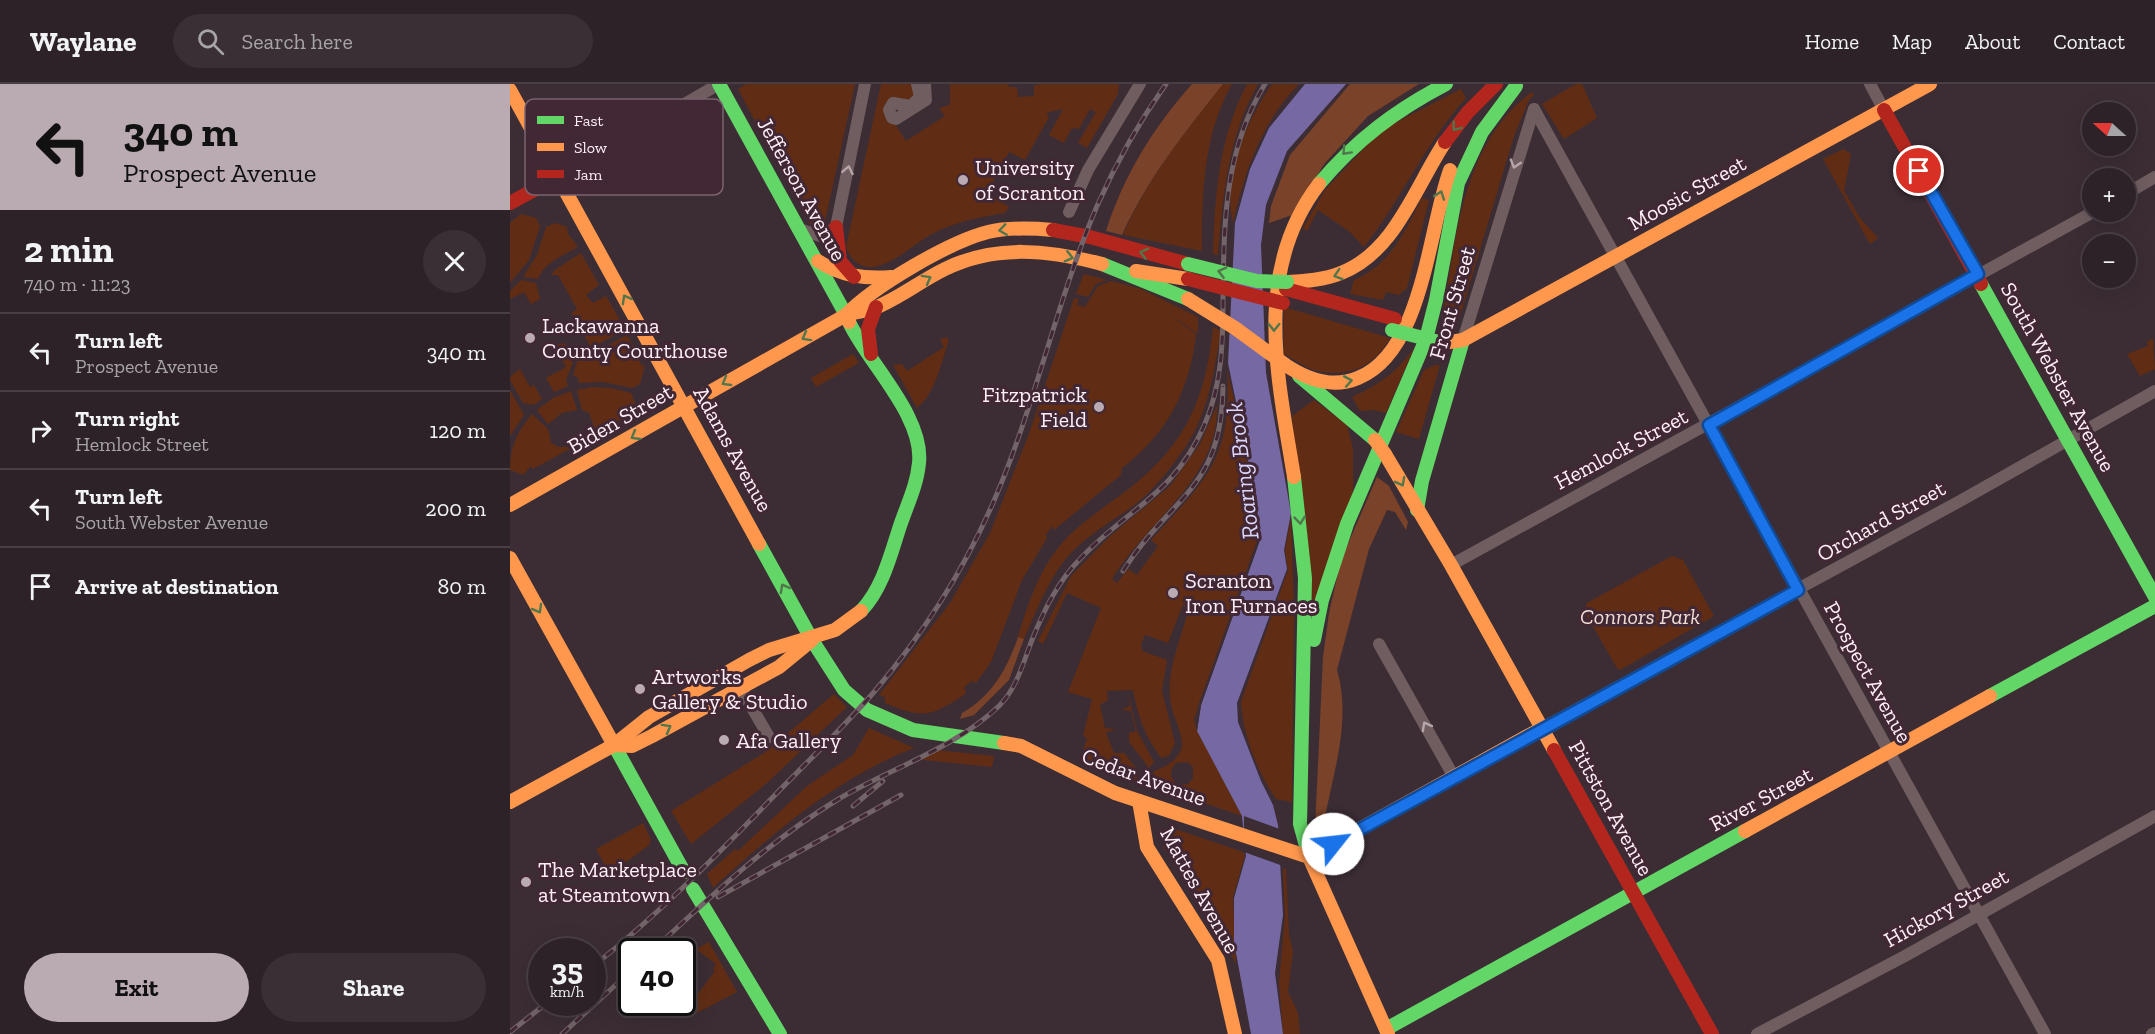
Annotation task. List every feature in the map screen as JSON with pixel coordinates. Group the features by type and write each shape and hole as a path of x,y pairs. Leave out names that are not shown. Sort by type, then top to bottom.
{"main road":[{"name":"Jefferson Avenue","path":"719,84 818,261 860,344 872,359 918,442 917,474 892,550 871,600 854,617 812,640"},
{"path":"1387,1031 1309,857 1300,824 1303,544 1274,345 1279,279 1298,221 1314,193 1356,140 1383,118 1446,84"},
{"path":"846,315 876,307 952,266 998,252 1042,251 1116,269 1285,291 1335,276 1357,267 1376,253 1402,218 1448,138 1469,111 1496,84"},
{"name":"Moosic Street","path":"1463,340 1930,84"},
{"path":"1309,857 1311,678 1314,638 1324,587 1355,501 1409,384 1427,336 1442,278 1456,192 1463,170 1490,119 1518,85"},
{"path":"1116,269 1188,299 1227,323 1288,367 1322,382 1351,381 1371,374 1393,355 1411,313 1432,221 1446,177 1480,122 1518,85"},
{"name":"Adams Avenue","path":"510,90 525,120"},
{"name":"South Webster Avenue","path":"1884,110 1978,274 2155,597"},
{"path":"510,203 525,195"},
{"name":"Adams Avenue","path":"563,195 685,405 812,640"},
{"path":"836,227 839,263 855,278"},
{"path":"846,315 866,294 978,235 1020,228 1059,231 1257,281 1393,324 1437,335 1443,343 1463,340"},
{"path":"818,261 837,273 855,278 900,275"},
{"path":"872,359 867,335 876,307"},
{"name":"Biden Street","path":"510,505 846,315"},
{"name":"Front Street","path":"1417,510 1422,481 1463,340"},
{"name":"Pittston Avenue","path":"1288,367 1375,440 1385,454 1451,565 1712,1034"},
{"path":"510,558 684,872"},
{"name":"River Street","path":"1387,1031 2155,606"},
{"path":"614,745 632,746 652,736 779,667 812,640"},
{"path":"510,802 614,745 624,734 671,704 731,671 769,651 812,640"},
{"name":"Cedar Avenue","path":"812,640 844,690 867,710 901,726 932,733 1021,746 1072,774 1139,801 1309,857"},
{"name":"Orchard Street","path":"1309,857 1542,728"},
{"name":"Mattes Avenue","path":"1139,801 1147,847 1206,937 1218,960 1235,1034"},
{"path":"693,890 780,1034"}],"street":[{"path":"693,99 719,84"},
{"path":"800,229 811,235 823,237 836,227 865,84"},
{"path":"917,84 920,98 911,106 893,103 889,110 892,118 896,119 926,100 925,84"},
{"path":"1069,212 1088,170 1140,84"},
{"name":"South Webster Avenue","path":"1870,84 1884,110"},
{"name":"Prospect Avenue","path":"1534,109 2045,1034"},
{"name":"Front Street","path":"1463,340 1534,109"},
{"path":"2136,188 2155,177"},
{"name":"Hemlock Street","path":"1451,565 2082,218"},
{"name":"Orchard Street","path":"1542,728 1798,590 2155,391"},
{"path":"1379,644 1454,777"},
{"path":"741,689 769,737"},
{"name":"Hickory Street","path":"1757,1034 1905,956 2155,816"}],"green space":[{"path":"747,84 855,84 824,226 817,228 810,224 738,89"},
{"path":"881,84 917,84 920,97 897,102 893,121 906,141 945,116 939,108 950,105 950,84 1008,84 1009,87 1017,87 1018,97 1034,96 1034,86 1040,84 1119,84 1118,94 1087,148 1078,143 1096,112 1090,109 1079,129 1072,128 1064,143 1049,135 1063,109 1046,113 1049,117 1025,160 1009,152 987,193 1009,207 1005,213 951,225 927,237 885,264 867,267 858,264 846,247"},
{"path":"1223,84 1232,84 1215,124 1206,165 1202,251 1123,235 1155,175"},
{"path":"1247,84 1258,84 1233,146 1222,210 1218,255 1213,254 1220,166 1230,125"},
{"path":"1272,84 1299,84 1275,114 1256,148 1233,223 1230,205 1231,186 1239,150 1253,115"},
{"path":"1576,84 1582,84 1597,118 1564,139 1542,104"},
{"path":"1461,89 1466,98 1451,115 1364,247 1350,232 1318,210 1307,231 1303,228 1325,190 1381,130"},
{"path":"1532,92 1534,95 1529,100 1514,136 1461,313 1458,320 1442,320 1458,226 1476,166 1490,138 1508,113"},
{"path":"1843,149 1851,154 1844,191 1860,218 1878,238 1870,244 1823,159"},
{"path":"1422,198 1429,200 1407,288 1399,295 1386,292 1383,300 1350,294 1354,280 1377,266 1395,246"},
{"path":"521,214 536,218 540,226 529,260 510,283 510,223"},
{"path":"555,223 567,227 568,234 578,247 549,264 538,279 523,277 537,255 546,227"},
{"path":"581,253 599,285 586,295 593,303 606,296 625,329 595,346 590,345 585,337 591,332 586,323 579,326 571,313 577,309 558,275 551,275 556,269"},
{"path":"1084,274 1107,280 1096,284 1088,297 1076,294"},
{"path":"521,280 536,283 540,299 531,304 524,292 510,299 510,291"},
{"path":"1111,281 1141,289 1198,317 1198,334 1164,310 1196,334 1188,374 1174,409 1152,441 1122,468 1121,475 1054,530 1052,526 1022,580 991,662 976,683 972,681 964,687 966,692 964,695 943,708 926,713 908,712 885,703 885,697 879,695 950,603 990,533 1030,431 1074,298 1079,299 1077,305 1085,307 1098,286"},
{"path":"1284,307 1390,338 1377,356 1351,371 1330,373 1314,370 1284,354"},
{"path":"1213,327 1221,331 1213,377 1199,422 1184,449 1147,494 1077,547 1062,563 1038,606 1024,639 1018,637 1035,587 1047,564 1063,542 1078,527 1150,471 1179,436 1199,397 1210,352"},
{"path":"627,335 642,366 645,365 640,384 632,388 603,382 579,383 578,378 573,375 579,355 592,354"},
{"path":"946,337 949,340 937,377 924,402 917,408 893,365 902,364 907,371 944,347 940,340"},
{"path":"2153,338 2155,369 2140,376 2127,354 2148,346 2147,342"},
{"path":"564,343 576,354 566,380 568,386 554,392 546,378 566,367 554,345"},
{"path":"1415,346 1386,413 1374,410 1360,411 1352,397 1388,376"},
{"path":"853,354 859,363 816,387 811,378"},
{"path":"1440,365 1419,439 1396,432 1424,370"},
{"path":"520,369 530,387 534,385 542,399 534,405 523,403 510,380 511,376"},
{"path":"1227,369 1256,499 1253,526 1258,538 1194,719 1197,731 1242,816 1178,794 1180,785 1188,784 1193,778 1193,767 1187,762 1176,763 1172,768 1171,777 1177,784 1174,793 1151,781 1154,771 1176,758 1182,744 1171,704 1170,687 1178,643 1188,612 1183,604 1168,643 1145,635 1141,644 1142,651 1167,660 1162,691 1175,743 1169,756 1161,758 1146,734 1133,690 1107,691 1108,700 1100,705 1105,728 1115,729 1106,733 1114,753 1124,753 1139,772 1136,780 1080,761 1087,738 1083,736 1092,699 1068,692 1101,608 1067,593 1043,644 1038,641 1071,576 1109,537 1170,486 1200,444 1217,405 1214,432 1206,456 1194,477 1143,537 1112,579 1117,583 1128,569 1137,575 1158,546 1151,540 1201,482 1220,446 1226,424"},
{"path":"593,387 611,388 631,393 635,403 627,416 584,441 593,424 589,413 582,410 577,390"},
{"path":"510,390 524,415 510,436"},
{"path":"571,391 577,410 562,413 548,424 537,410 553,398"},
{"path":"1314,400 1347,425 1353,449 1353,492 1312,614 1292,416"},
{"path":"532,414 548,429 551,443 559,447 573,447 533,469 531,466 523,475 510,470 511,454 518,434"},
{"path":"1291,517 1294,610 1292,802 1276,799 1263,777 1248,740 1241,702 1288,570 1285,550"},
{"name":"Connors Park","path":"1672,556 1683,560 1714,616 1620,670 1584,611 1587,603"},
{"path":"1128,693 1137,731 1154,762 1149,768 1129,742 1129,733 1136,731 1131,711 1121,710 1130,706"},
{"path":"834,694 847,707 767,783 691,844 671,811 767,751"},
{"path":"869,728 914,748 859,774 808,808 713,888 707,874 735,849 738,851 807,786 853,755"},
{"path":"936,750 994,756 992,767 923,760 924,756"},
{"path":"643,823 651,840 649,845 610,874 596,849"},
{"path":"1178,830 1243,852 1245,855 1233,897 1236,964 1193,884 1163,847 1166,835"},
{"path":"1286,868 1289,935 1293,951 1288,992 1298,1013 1300,1034 1283,1034 1279,982 1285,917 1283,869"},
{"path":"709,942 737,992 696,1013 696,997 715,971 713,969 716,964 696,949"}],"shaded area":[{"path":"1192,84 1223,84 1155,175 1122,235 1106,231 1113,210 1141,153 1152,135"},
{"path":"1305,84 1346,84 1287,151 1266,205 1261,245 1266,373 1291,513 1284,550 1287,569 1237,703 1238,722 1273,805 1278,825 1283,915 1275,973 1283,1034 1251,1034 1234,942 1234,898 1246,856 1242,816 1197,731 1201,705 1260,540 1256,499 1228,363 1235,223 1250,169 1269,128"},
{"path":"1350,84 1419,84 1368,116 1325,163 1292,215 1269,223 1271,206 1290,155"},
{"path":"1377,477 1389,486 1408,522 1406,530 1395,512 1387,510 1369,549 1337,670 1343,708 1342,727 1324,822 1326,835 1322,839 1317,837 1315,829 1323,657 1329,613 1341,560"},
{"path":"1018,637 1024,639 1009,680 974,715 960,719 962,713 982,698 997,681"}],"pier":[{"path":"1256,499 1260,540 1201,705 1197,731 1195,722 1198,706 1258,538 1254,512"},
{"path":"1244,816 1282,830 1283,866 1244,852"}],"railway":[{"path":"606,955 686,885 850,719 892,670 927,623 957,574 996,496 1023,424 1070,278 1097,206 1128,143 1166,84"},
{"path":"666,938 741,871 812,816 857,789 942,746 981,721 999,706 1015,683 1041,618 1065,576 1099,541 1164,485 1192,450 1210,411 1218,379 1222,347 1224,242 1234,161 1251,109 1265,84"},
{"path":"1123,571 1204,471 1214,449 1220,421 1223,386"},
{"path":"853,806 883,781"},
{"path":"718,897 901,795"},
{"path":"562,1034 618,983"},
{"path":"510,1032 530,1016"}],"traffic: fast":[{"path":"719,84 846,315"},
{"path":"1319,184 1347,153 1378,127 1410,104 1446,84"},
{"path":"1314,640 1322,600 1347,524 1426,339 1436,300 1458,183 1482,132 1516,86"},
{"path":"1102,264 1188,299"},
{"path":"1188,264 1257,281 1287,282"},
{"path":"1981,284 2155,597"},
{"path":"849,322 893,390 913,427 918,445 919,463 914,488 884,572 875,593 861,611"},
{"path":"1392,330 1435,341"},
{"path":"1417,510 1422,481 1463,340"},
{"path":"1299,376 1375,440"},
{"path":"1294,477 1305,578 1300,824 1309,857"},
{"path":"759,544 812,640 844,690 867,710 913,730 1004,743"},
{"path":"1990,696 2155,606"},
{"path":"614,745 684,872"},
{"path":"1386,1029 1745,831"},
{"path":"693,889 780,1034"}],"traffic: slow":[{"path":"1435,341 1443,343 1463,340 1930,84"},
{"path":"510,90 525,117"},
{"path":"1287,282 1314,280 1341,273 1360,263 1376,250 1402,216 1445,142"},
{"path":"1284,364 1310,378 1339,383 1358,378 1380,364 1397,343 1410,317 1450,170"},
{"path":"1294,477 1277,364 1275,326 1277,289 1285,253 1298,218 1319,184"},
{"path":"568,195 759,544"},
{"path":"846,315 875,291 913,266 972,237 1004,229 1053,230"},
{"path":"846,315 877,307 945,269 983,256 1022,252 1042,253 1102,264"},
{"path":"818,261 835,270 853,275 891,277"},
{"path":"1136,271 1188,279"},
{"path":"1188,299 1235,328 1284,364"},
{"path":"510,505 846,315 849,322"},
{"path":"1375,440 1385,454"},
{"path":"1385,454 1451,565 1554,750"},
{"path":"510,558 614,745 632,746 652,736 779,667 812,640"},
{"path":"510,802 614,745 649,717 749,660 769,650 835,630 861,611"},
{"path":"1745,831 1990,696"},
{"path":"1309,857 1542,728"},
{"path":"1004,743 1021,746 1115,793 1309,857 1388,1034"},
{"path":"1139,801 1147,847 1218,960 1235,1034"}],"traffic: jam":[{"path":"1445,142 1468,112 1496,84"},
{"path":"1884,110 1981,284"},
{"path":"510,203 525,195"},
{"path":"836,227 840,261 854,277"},
{"path":"1053,230 1090,237 1188,264"},
{"path":"1188,279 1283,303"},
{"path":"1286,289 1395,319"},
{"path":"871,354 868,329 876,307"},
{"path":"1554,750 1712,1034"}],"place":[{"name":"University of Scranton","path":"963,180"},
{"name":"Lackawanna County Courthouse","path":"530,338"},
{"name":"Fitzpatrick Field","path":"1099,407"},
{"name":"Scranton Iron Furnaces","path":"1173,593"},
{"name":"Artworks Gallery & Studio","path":"640,689"},
{"name":"Afa Gallery","path":"724,740"},
{"name":"The Marketplace at Steamtown","path":"526,882"}],"route":[{"path":"1333,844 1798,590 1709,425 1978,274 1919,171"}],"water label":[{"name":"Roaring Brook","path":"1242,471"}]}
